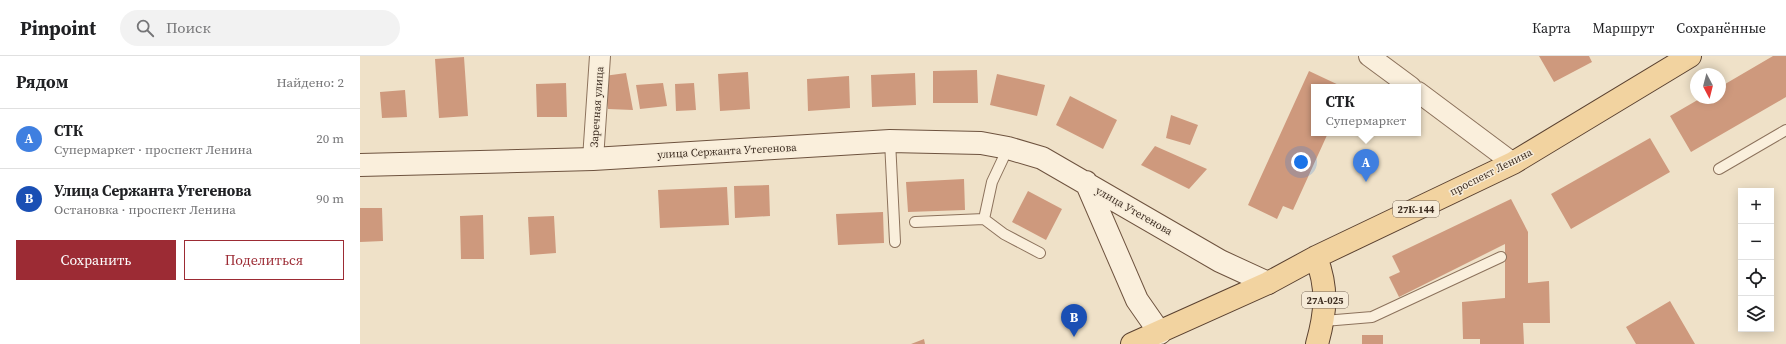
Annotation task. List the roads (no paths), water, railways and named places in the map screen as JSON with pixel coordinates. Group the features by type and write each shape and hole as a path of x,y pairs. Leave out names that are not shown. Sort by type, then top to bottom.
{"main road":[{"name":"проспект Ленина","path":"1132,344 1160,333 1268,283 1316,256 1513,163 1690,56"},
{"name":"улица Сержанта Утегенова","path":"360,165 593,159 890,141 981,143 1008,148 1042,158 1086,182"},
{"name":"улица Утегенова","path":"1086,182 1220,261 1268,283"},
{"name":"улица Утегенова","path":"1086,182 1137,300 1160,333"},
{"name":"27А-025","path":"1316,256 1324,275 1325,302 1324,321 1317,344"}],"street":[{"name":"Заречная улица","path":"593,159 600,56"},
{"path":"1369,56 1407,84"},
{"path":"1421,94 1513,163"}],"lane":[{"path":"1719,169 1786,130"},
{"path":"890,141 895,242"},
{"path":"984,219 992,182 1008,148"},
{"path":"915,222 984,219 1004,234 1040,253"},
{"path":"1324,321 1372,317 1501,257"}],"place":[{"name":"СТК","path":"1366,182"},
{"name":"Улица Сержанта Утегенова","path":"1074,337"}]}
